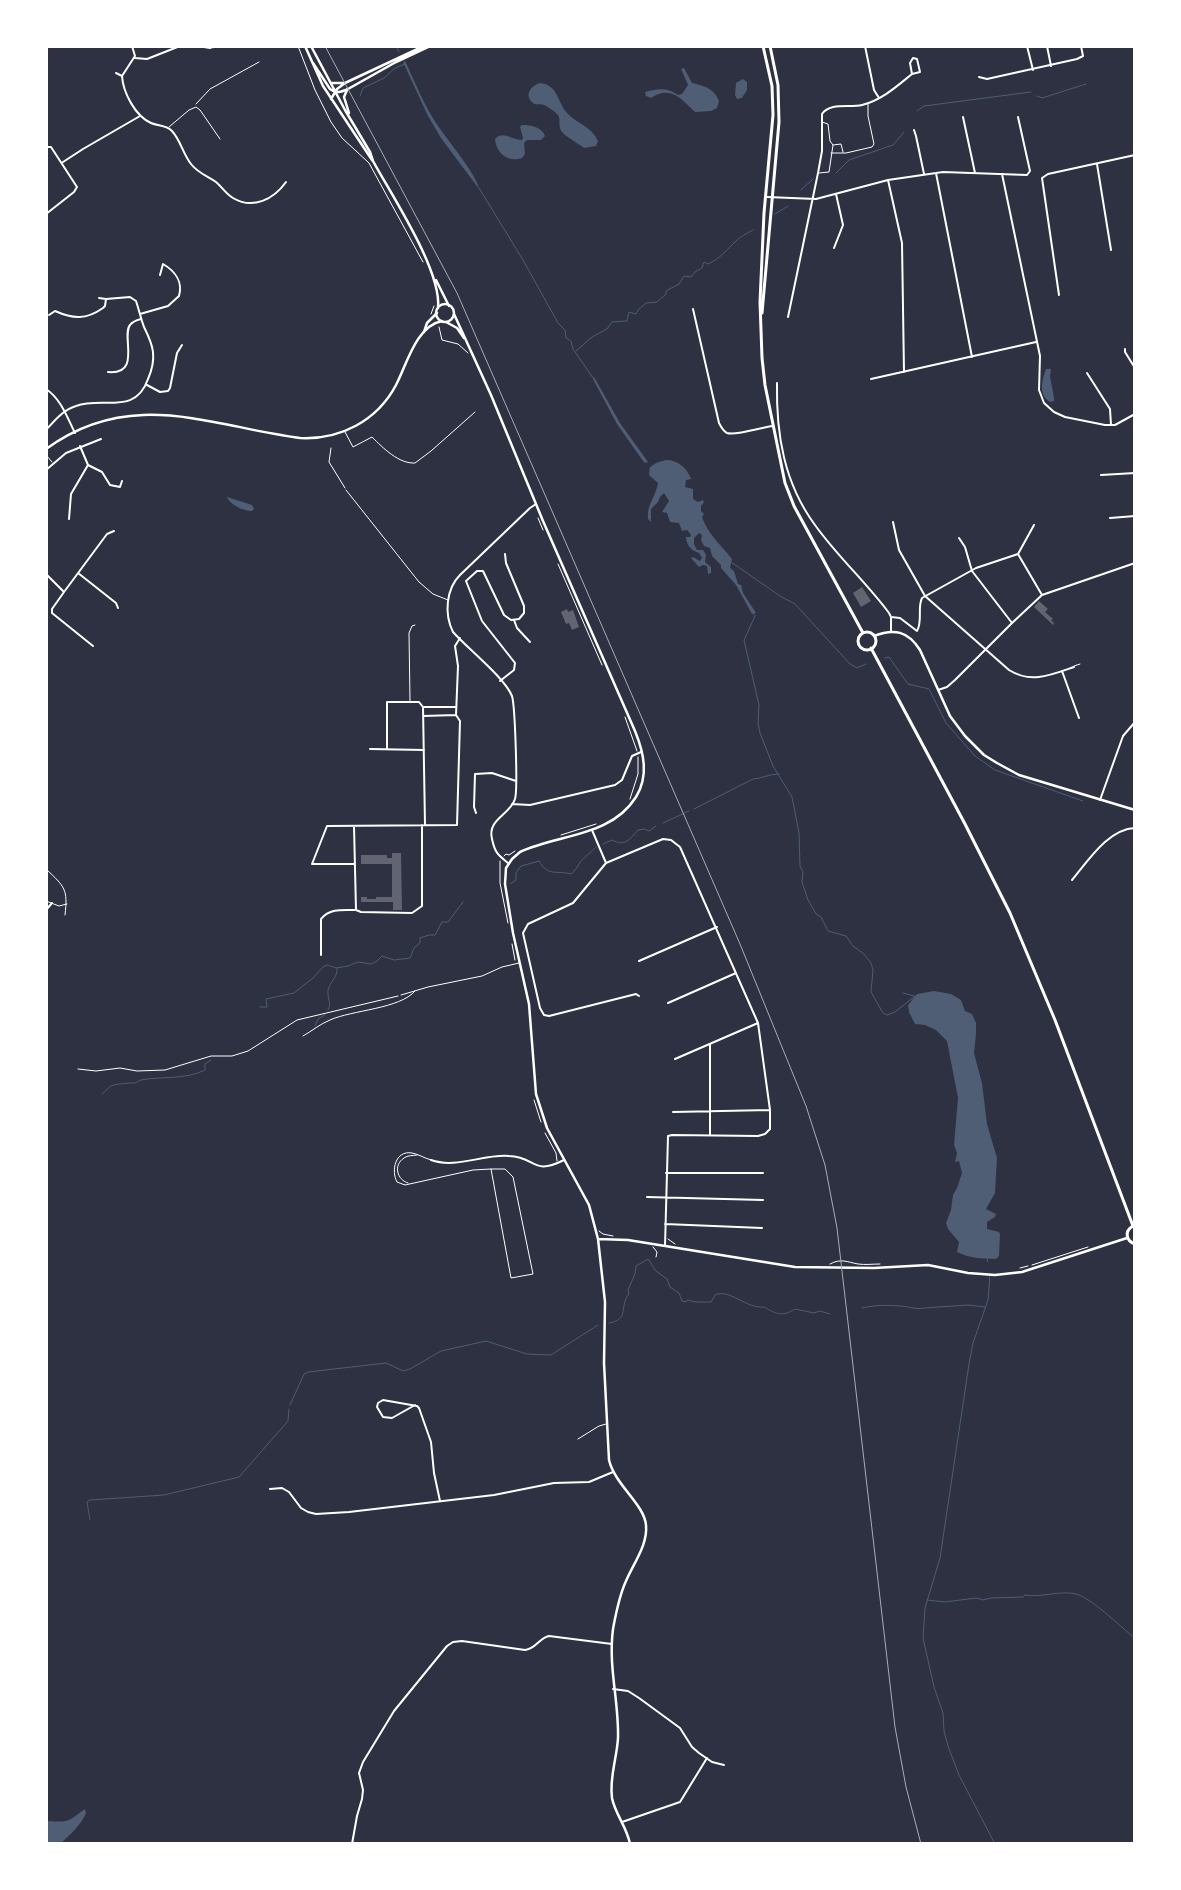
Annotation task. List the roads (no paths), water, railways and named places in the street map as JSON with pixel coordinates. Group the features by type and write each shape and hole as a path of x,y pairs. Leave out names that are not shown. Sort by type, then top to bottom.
{"main road":[{"path":"763,46 770,73 773,101 772,143 763,232 760,302 762,358 773,426 785,483 794,506 863,633"},
{"path":"761,323 780,108 776,69 770,46"},
{"path":"869,632 874,636 875,644 871,648 864,649 859,645 858,638 863,633 869,632"},
{"path":"871,648 956,806 1010,913 1055,1020 1134,1226 1128,1231 1127,1238 1135,1244"}],"street":[{"path":"132,46 134,58 122,76 123,88 140,116 151,123 169,128 178,138 194,168 213,180 229,195 250,203 261,201 277,193 286,182"},
{"path":"134,58 147,60 180,46"},
{"path":"198,46 210,48"},
{"path":"305,46 330,89 336,92 348,89 396,62 430,46"},
{"path":"312,46 370,152 373,161"},
{"path":"331,82 336,84 345,83 424,46"},
{"path":"865,46 874,90 879,98"},
{"path":"1027,46 1032,70"},
{"path":"1047,46 1051,66"},
{"path":"979,77 987,79 1051,66 1082,57 1081,46"},
{"path":"788,317 822,152 822,114 830,108 868,103 879,98 912,74 920,72 917,59 913,58 910,63 912,74"},
{"path":"314,63 315,69 331,99 373,161 410,226 435,278 453,309 629,715 642,751 644,764 643,780 639,793 632,804 617,818 592,830 520,852 508,863 505,871 505,884 517,963 530,1016 538,1103 547,1128 586,1198 598,1239 605,1302 606,1424 609,1455 613,1472 642,1512 647,1526 644,1540 620,1596 612,1644 611,1667 618,1739 611,1791 614,1805 630,1844"},
{"path":"116,73 122,76"},
{"path":"331,99 345,83"},
{"path":"348,89 344,95 350,115"},
{"path":"63,163 83,148 140,116"},
{"path":"963,117 975,173"},
{"path":"767,197 813,200 888,180 924,174 975,173 1024,175 1030,173 1018,118"},
{"path":"914,130 924,174"},
{"path":"46,147 51,147 76,184 76,189 46,214"},
{"path":"1060,295 1042,181 1044,176 1135,155"},
{"path":"1097,164 1111,250"},
{"path":"936,173 972,357"},
{"path":"1002,174 1041,368 1039,390 1048,407 1065,417 1112,425 1135,414"},
{"path":"888,180 902,243 904,372"},
{"path":"834,248 843,225 836,194"},
{"path":"140,314 168,306 179,296 180,284 178,277 173,271 163,264 160,275"},
{"path":"435,278 439,296 437,313 442,321"},
{"path":"46,430 65,411 77,405 125,402 135,398 146,385 154,354 136,301 133,298 99,298"},
{"path":"49,314 55,312 74,318 84,318 105,306 106,299"},
{"path":"438,308 444,305 450,306"},
{"path":"693,308 723,430 730,434 773,426"},
{"path":"46,449 89,426 135,416 158,414 196,418 300,438 326,437 345,432 368,418 386,401 424,332 427,323 437,313"},
{"path":"446,322 454,314"},
{"path":"108,372 118,372 123,369 129,353 128,328 132,323 141,319"},
{"path":"424,332 434,323 442,321 457,328 465,339"},
{"path":"871,379 1036,342"},
{"path":"146,385 160,392 168,391 177,353 182,345"},
{"path":"1125,349 1124,352 1135,368"},
{"path":"1087,373 1110,409 1112,425"},
{"path":"777,383 777,415 781,446 786,469 798,497 814,524 868,586 891,617 891,631"},
{"path":"46,389 57,398 75,433"},
{"path":"46,470 66,453 101,438"},
{"path":"80,446 88,465 102,472 112,486 120,487 122,481"},
{"path":"69,520 72,494 88,465"},
{"path":"1101,475 1135,472"},
{"path":"508,863 497,855 491,829 493,824 512,804 516,796 513,699 500,681 451,628 448,600 451,587 460,575 536,504"},
{"path":"1110,518 1135,516"},
{"path":"893,522 899,550 925,596 1009,670 1023,676 1040,678 1074,667"},
{"path":"891,617 900,618 917,631 920,626 920,600 972,571 1018,554 1034,525"},
{"path":"93,646 52,613 52,609 107,534 114,531"},
{"path":"959,538 964,544 972,571 1012,622"},
{"path":"500,681 514,670 515,663 482,621 466,585 467,578 483,571 504,615 508,619 514,620 522,617 524,606 506,563 505,554"},
{"path":"1018,554 1042,595"},
{"path":"938,690 947,687 955,680 1012,622 1042,595 1135,563"},
{"path":"78,573 116,603 118,608"},
{"path":"46,574 64,592"},
{"path":"514,620 517,628 530,642"},
{"path":"874,636 891,631 904,634 917,645 950,716 959,729 979,750 996,763 1019,775 1135,810"},
{"path":"354,864 312,864 326,826 457,825 460,721 456,715 458,666 455,646 460,638"},
{"path":"1062,671 1079,718"},
{"path":"321,955 321,919 332,911 356,910 361,912 412,913 422,906 424,716 423,707 419,702 387,702 387,749"},
{"path":"423,707 456,706"},
{"path":"424,716 456,715"},
{"path":"1100,800 1123,736 1135,722"},
{"path":"370,749 424,750"},
{"path":"512,804 530,805 615,785 622,780 632,756 642,751"},
{"path":"476,813 474,807 475,774 492,772 517,781"},
{"path":"354,826 356,910"},
{"path":"1072,880 1114,835 1125,829 1135,828"},
{"path":"592,830 606,863"},
{"path":"640,996 636,994 549,1016 544,1015 540,1008 523,936 528,924 573,903 606,863 659,840 671,840 677,843 687,860 758,1023 771,1126 765,1134 758,1136 668,1136 665,1246"},
{"path":"46,910 52,903"},
{"path":"639,961 717,927"},
{"path":"668,1003 736,973"},
{"path":"676,1059 758,1023"},
{"path":"710,1045 710,1135"},
{"path":"672,1112 770,1110"},
{"path":"431,1160 450,1163 508,1156 521,1158 543,1168 558,1164 564,1160"},
{"path":"666,1173 763,1173"},
{"path":"647,1197 762,1200"},
{"path":"665,1224 762,1228"},
{"path":"598,1239 617,1239 795,1267 874,1268 928,1266 968,1273 995,1275 1022,1272 1127,1238"},
{"path":"415,1405 398,1416 387,1419 380,1414 377,1408 378,1403 383,1400 415,1405 420,1408 429,1432 434,1473 440,1501"},
{"path":"270,1489 282,1488 289,1492 301,1508 316,1514 350,1512 494,1495 554,1483 589,1482 613,1472"},
{"path":"352,1844 362,1799 363,1790 359,1773 363,1762 394,1711 447,1646 453,1642 462,1641 530,1650 544,1637 549,1636 612,1644"},
{"path":"614,1689 628,1690 669,1718 680,1728 692,1747 707,1758 724,1765"},
{"path":"622,1822 680,1802 707,1758"}],"lane":[{"path":"210,48 225,46"},
{"path":"832,153 843,153 873,146 868,103"},
{"path":"169,128 189,110 196,107 220,139"},
{"path":"818,173 829,172 832,153 828,124 822,122"},
{"path":"832,145 841,144 843,153"},
{"path":"345,432 353,447 372,437 393,456 415,463 431,452 475,412"},
{"path":"346,490 419,582 432,594 448,600"},
{"path":"410,701 409,633 412,626 415,625"},
{"path":"1074,667 1080,664"},
{"path":"46,869 64,887 67,894 65,915"},
{"path":"46,901 61,906 67,904"},
{"path":"401,995 445,982 482,976 517,963"},
{"path":"303,1036 331,1019 388,1004 410,996 415,991"},
{"path":"431,1160 411,1153 401,1155 394,1169 397,1182 404,1185 472,1170 491,1169 505,1169 513,1177 533,1274 511,1278 491,1169"},
{"path":"410,1183 400,1179 398,1168 407,1156 417,1155"},
{"path":"578,1439 599,1426 606,1424"}],"water":[{"path":"405,61 431,115 473,174 479,189 441,138 428,116 403,62"},
{"path":"684,68 692,83 714,93 719,101 717,108 711,111 695,112 680,98 670,93 658,94 651,98 646,96 645,92 658,90 670,91 678,95 682,94 688,85 681,69"},
{"path":"743,79 747,82 747,90 742,98 737,99 735,95 736,83"},
{"path":"540,83 551,87 564,110 592,132 598,141 596,146 584,148 569,138 561,130 557,114 544,105 534,104 530,100 530,91"},
{"path":"522,125 539,129 545,136 541,140 527,140 524,143 525,154 522,158 512,159 504,156 498,149 495,139 498,136 504,135 522,140 520,127"},
{"path":"1046,369 1051,369 1050,376 1054,401 1050,402 1042,391 1042,382"},
{"path":"594,377 620,423 648,462 645,463 643,461 617,424 594,381"},
{"path":"666,460 678,463 690,475 691,479 686,480 685,487 693,489 693,499 698,502 703,500 701,511 704,514 702,517 704,523 732,559 730,568 734,571 738,584 741,585 743,593 756,613 752,614 736,585 712,556 710,548 704,546 701,540 702,535 699,533 694,538 694,544 697,550 703,550 706,555 705,562 711,567 711,573 708,574 707,566 699,567 691,558 693,557 700,561 702,558 699,553 688,545 686,537 691,535 687,530 682,531 679,523 670,522 667,513 662,512 669,501 664,493 651,509 651,522 648,519 648,510 658,483 649,475 650,467"},
{"path":"227,497 252,505 254,509 249,511 241,509 231,503"},
{"path":"934,991 951,994 961,1000 965,1011 972,1014 976,1023 974,1053 982,1083 987,1124 997,1158 995,1193 986,1209 996,1214 995,1217 987,1222 987,1229 999,1232 1000,1234 999,1256 996,1259 972,1257 957,1252 959,1242 948,1229 946,1223 951,1210 953,1195 962,1173 959,1161 955,1162 957,1153 954,1145 958,1098 947,1041 936,1030 925,1025 915,1024 908,1005 917,994"},
{"path":"85,1809 86,1813 81,1822 60,1844 46,1844 46,1824 49,1821 61,1822 69,1820"}],"waterway":[{"path":"396,46 399,52"},
{"path":"360,96 363,88 384,78 395,68 405,64"},
{"path":"1037,96 1042,98 1086,84"},
{"path":"917,111 924,106 1031,92"},
{"path":"836,173 849,160 893,145 904,132"},
{"path":"801,190 813,179"},
{"path":"479,188 523,260 558,323 565,330 566,338 571,341 573,349 593,378"},
{"path":"775,214 788,206"},
{"path":"576,351 592,337 607,329 612,322 627,321 629,312 636,314 646,303 657,302 666,294 666,291 679,284 684,276 691,277 702,268 704,262 708,264 716,259 739,238 753,230"},
{"path":"731,562 780,596 795,604 850,664 857,668 866,664"},
{"path":"754,614 755,616 744,640 759,705 758,723 773,766 792,797 799,833 800,866 803,872 802,882 808,900 816,914 821,917 828,931 846,936 853,946 864,954 871,963 873,970 871,992 883,1013 887,1015 895,1012 915,996"},
{"path":"885,658 889,657 908,684 929,689 946,723 975,756 995,770 1083,801"},
{"path":"694,809 753,779 779,774"},
{"path":"663,823 689,811"},
{"path":"603,844 612,840 620,843 627,841 638,830 644,829 649,831 656,826"},
{"path":"510,884 516,880 516,873 521,866 539,861 549,871 571,874 596,847"},
{"path":"260,1007 267,1007 266,999 294,993 327,965 336,968 358,962 371,964 382,956 394,960 410,958 414,948 420,943 420,938 435,935 442,922 448,922 463,902"},
{"path":"328,1010 330,1005 328,990 337,968"},
{"path":"903,993 914,996"},
{"path":"315,1026 318,1019 325,1015"},
{"path":"102,1094 115,1085 135,1083 149,1079 182,1077 197,1073 205,1070 205,1064 211,1060"},
{"path":"986,1256 988,1262"},
{"path":"609,1323 620,1319 636,1266 648,1259 656,1271 667,1279 670,1287 679,1293 682,1301 685,1302 688,1300 711,1302 715,1295 726,1294 779,1314 795,1309 814,1313 820,1311 830,1314"},
{"path":"990,1275 988,1300 973,1343 969,1364 940,1558 925,1608 923,1638 934,1687 943,1713 944,1731 948,1746 959,1775 995,1844"},
{"path":"862,1308 885,1305 918,1309 968,1305 985,1307"},
{"path":"290,1405 304,1374 308,1372 386,1363 403,1371 441,1351 486,1341 527,1354 551,1355 598,1325"},
{"path":"90,1520 87,1502 90,1500 164,1495 239,1477 288,1421 289,1409"},
{"path":"927,1600 945,1602 976,1598 983,1600 1023,1597 1025,1595 1076,1594 1090,1601 1135,1638"}],"railway":[{"path":"325,46 457,293 740,944 806,1106 825,1165 837,1228 895,1727 906,1787 921,1844"}]}
